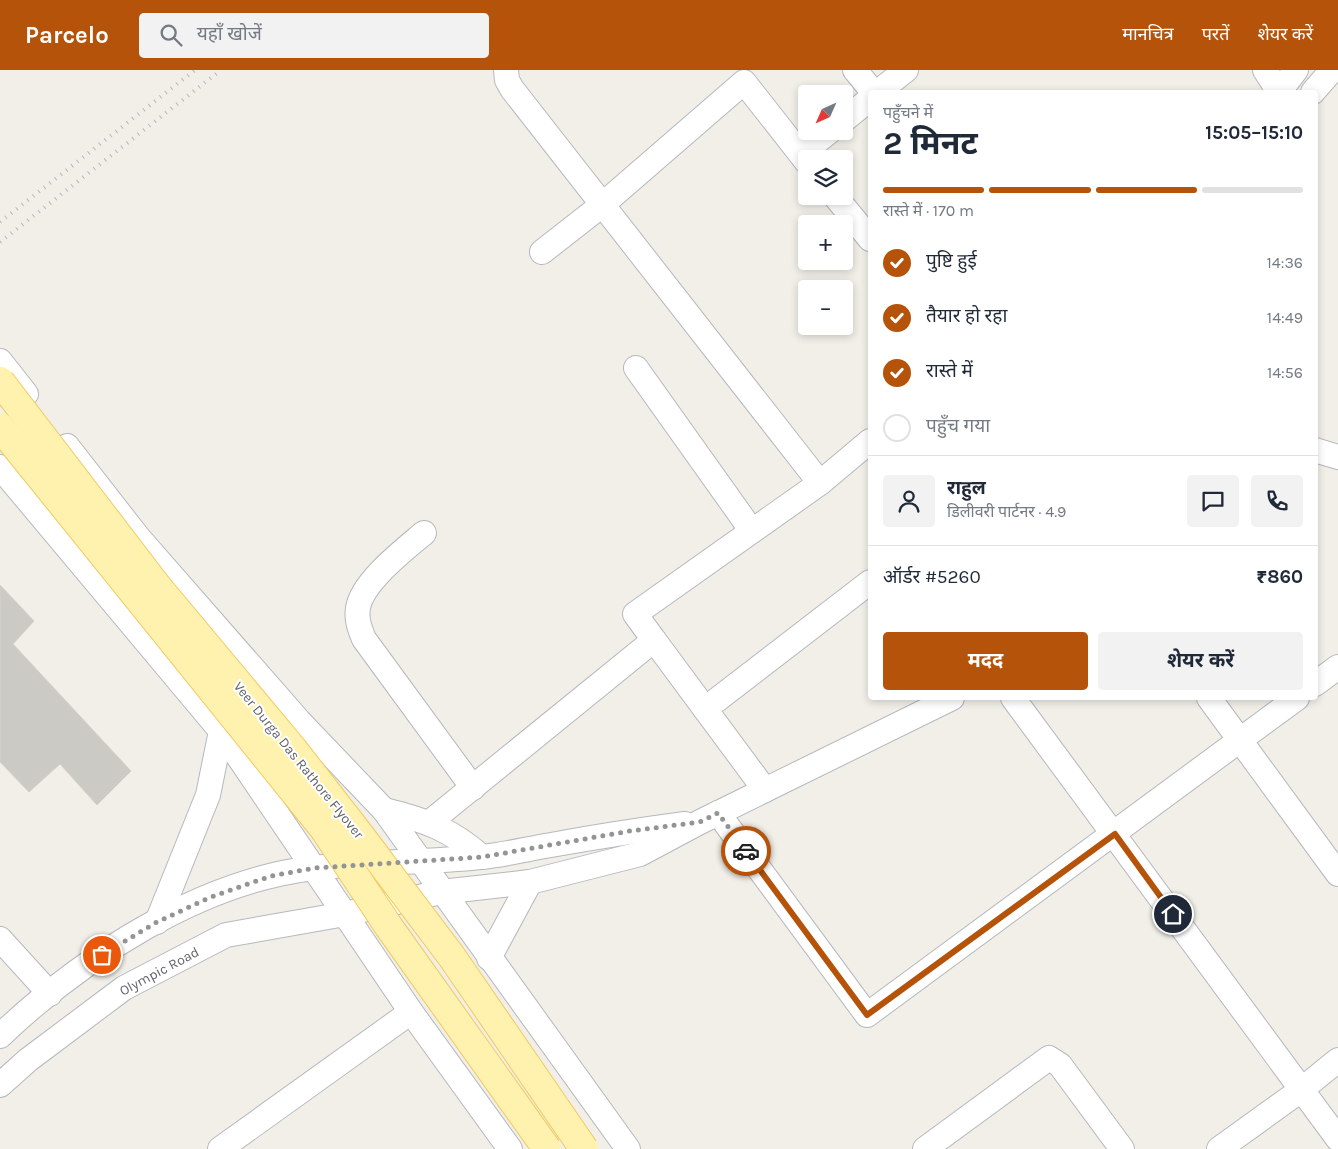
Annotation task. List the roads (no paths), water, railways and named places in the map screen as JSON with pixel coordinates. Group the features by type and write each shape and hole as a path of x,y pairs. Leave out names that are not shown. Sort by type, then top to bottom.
{"main road":[{"name":"Veer Durga Das Rathore Flyover","path":"0,381 156,586 293,749 360,835 452,957 584,1149"},
{"name":"Veer Durga Das Rathore Flyover","path":"0,427 324,829 389,927 548,1149"}],"street":[{"path":"506,70 507,80 512,89 820,482"},
{"path":"855,70 871,90"},
{"path":"881,90 906,70"},
{"path":"1265,70 1278,90"},
{"path":"1281,90 1296,70"},
{"path":"1315,90 1332,70"},
{"path":"542,252 602,205 739,76 798,150"},
{"path":"853,113 868,101"},
{"path":"812,150 821,140"},
{"path":"842,205 868,237"},
{"path":"0,361 138,537 280,697 384,810 420,863 528,1008 628,1149"},
{"path":"636,368 752,531"},
{"path":"765,790 635,614 820,482 868,443"},
{"path":"1318,451 1338,457"},
{"path":"0,467 221,731 411,1012 510,1149"},
{"path":"424,533 368,586 358,607 358,624 364,638 473,788"},
{"path":"706,710 868,584"},
{"path":"430,822 654,640"},
{"path":"1318,682 1338,666"},
{"path":"157,922 208,795 221,731 257,707 280,697"},
{"name":"Olympic Road","path":"0,1085 28,1060 124,988 226,935 345,914 442,892 530,882 640,854 948,700"},
{"path":"1014,700 1338,1139"},
{"path":"1210,700 1240,740 1330,847 1338,874"},
{"path":"0,1036 50,994 102,955 157,922 211,897 271,876 315,868 420,863 482,857 709,818 867,1015 1294,700"},
{"path":"384,810 430,822 462,840 482,857"},
{"path":"489,958 530,882"},
{"path":"0,939 50,994"},
{"path":"220,1149 411,1012"},
{"path":"925,1149 1049,1058 1060,1065 1122,1149"},
{"path":"1219,1149 1301,1090 1338,1060"}],"railway":[{"path":"0,222 195,70"},
{"path":"0,242 221,70"}]}
